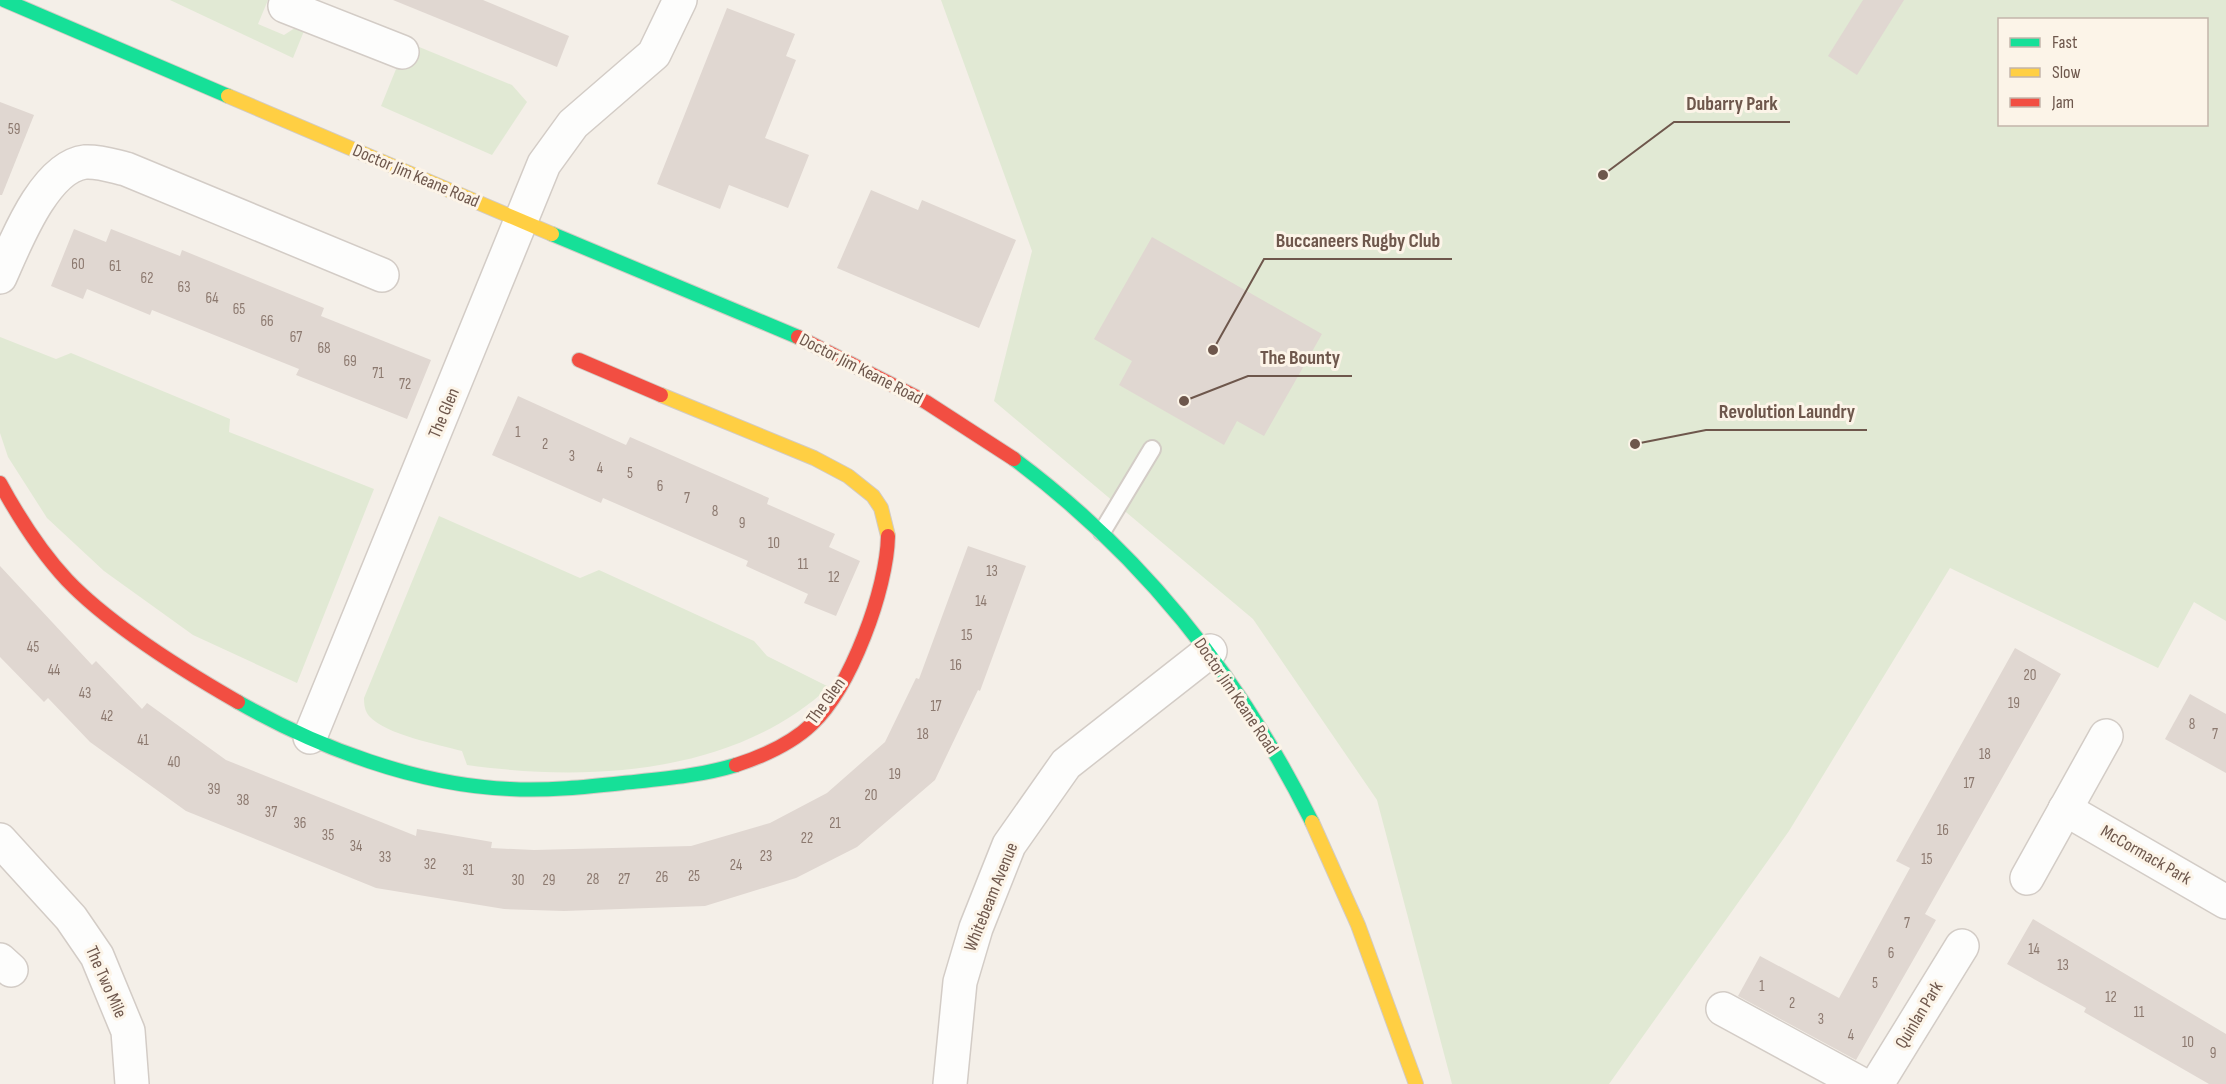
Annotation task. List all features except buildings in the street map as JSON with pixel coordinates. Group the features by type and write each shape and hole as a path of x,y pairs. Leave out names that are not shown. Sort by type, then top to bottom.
{"street":[{"name":"Doctor Jim Keane Road","path":"4,0 521,221 793,334 884,379 985,438 1102,532 1210,651 1287,772 1324,847 1359,926 1416,1084"},
{"path":"287,0 285,6 402,52"},
{"name":"The Glen","path":"310,737 544,164 562,136 588,110 643,66 654,54 680,0"},
{"path":"0,277 36,203 65,169 83,162 108,164 126,169 382,275"},
{"name":"The Glen","path":"0,483 45,552 70,583 85,596 140,639 224,696 310,737 440,780 495,788 547,789 659,779 747,760 785,743 812,724 826,706 844,679 863,638 885,568 888,520 881,507 860,483 844,474 780,444 579,360"},
{"name":"Whitebeam Avenue","path":"950,1084 960,982 975,928 1009,845 1066,764 1210,651"},
{"path":"2027,878 2106,736"},
{"name":"McCormack Park","path":"2065,808 2226,902"},
{"name":"The Two Mile","path":"0,840 71,918 97,956 128,1031 132,1084"},
{"name":"Quinlan Park","path":"1877,1084 1962,946"},
{"path":"1723,1009 1861,1084"}],"lane":[{"path":"1102,532 1152,449"}],"green space":[{"path":"170,0 268,0 258,24 284,35 295,28 304,31 293,58"},
{"path":"941,0 2226,0 2226,621 2194,602 2158,668 1950,568 1789,831 1609,1084 1452,1084 1377,800 1253,619 994,401 1032,251"},
{"path":"407,42 512,85 527,102 492,155 381,106"},
{"path":"0,337 56,359 71,353 230,419 229,432 374,489 297,683 193,635 104,571 47,518 8,457 0,433"},
{"path":"439,516 580,578 599,570 754,641 767,656 829,687 791,716 749,739 705,755 658,765 610,771 513,770 467,765 462,751 399,734 377,723 369,716 364,703 364,698"}],"traffic: fast":[{"path":"4,0 228,96"},
{"path":"552,234 798,337"},
{"path":"1014,459 1061,496 1105,536 1185,623 1254,718 1312,822"},
{"path":"238,702 335,749 404,772 475,786 510,789 581,787 680,777 736,765"}],"traffic: slow":[{"path":"228,96 552,234"},
{"path":"661,395 814,458 848,476 873,496 881,508 888,536"},
{"path":"1312,822 1358,925 1416,1084"}],"traffic: jam":[{"path":"798,337 926,402 1014,459"},
{"path":"579,360 661,395"},
{"path":"0,483 39,546 84,597 148,646 238,702"},
{"path":"736,765 767,753 804,731 826,707 840,686 853,662 874,609 886,558 888,536"}],"place":[{"name":"Dubarry Park","path":"1603,175"},
{"name":"Buccaneers Rugby Club","path":"1213,350"},
{"name":"The Bounty","path":"1184,401"},
{"name":"Revolution Laundry","path":"1635,444"}]}
